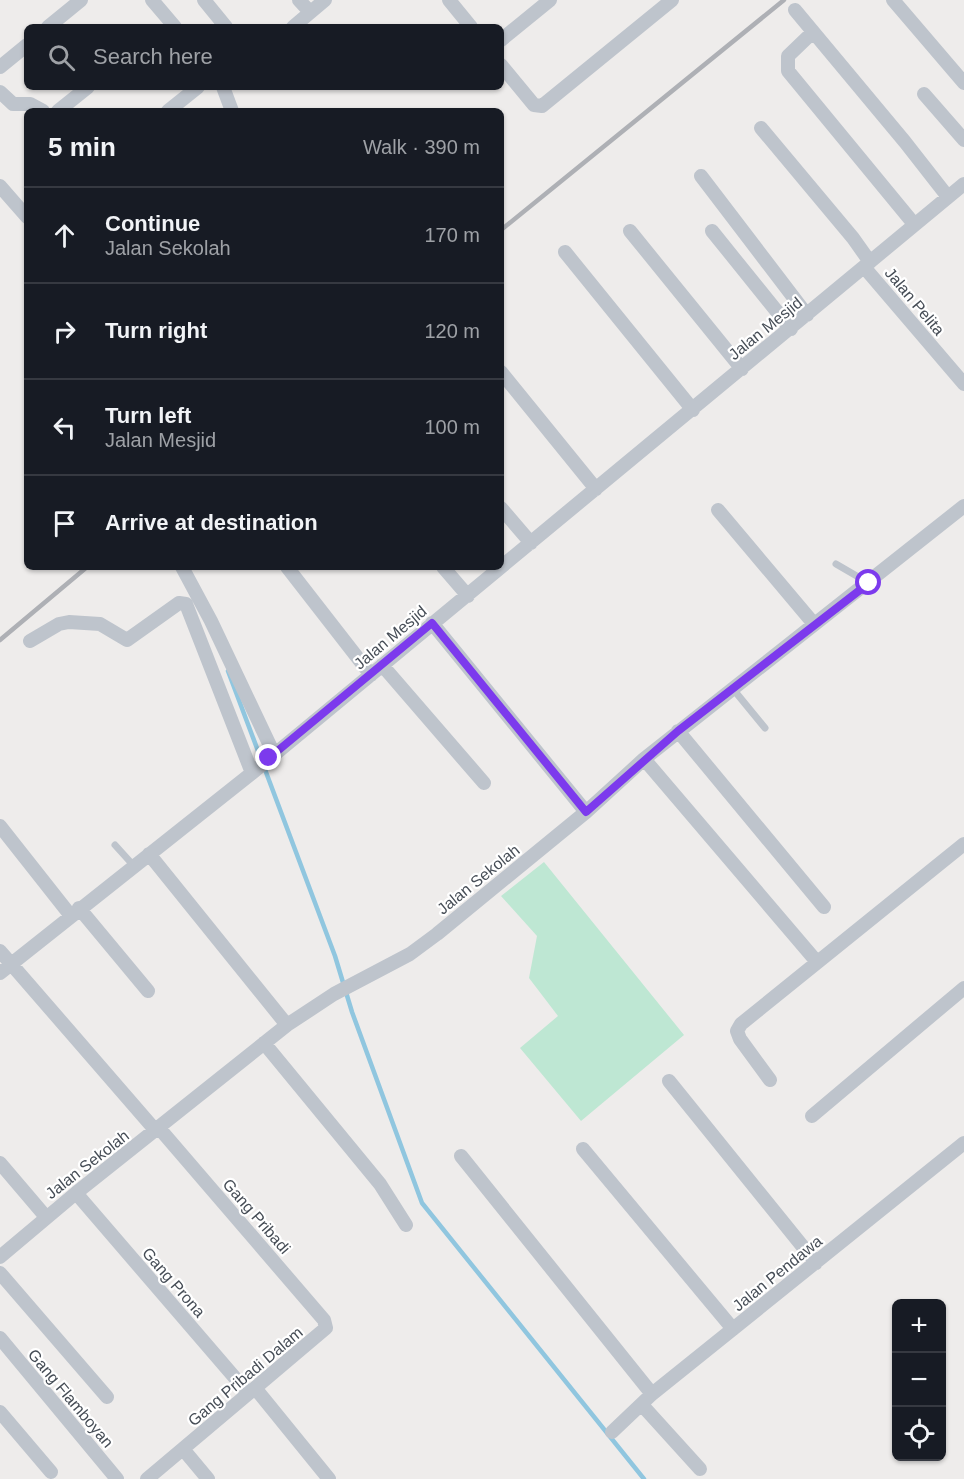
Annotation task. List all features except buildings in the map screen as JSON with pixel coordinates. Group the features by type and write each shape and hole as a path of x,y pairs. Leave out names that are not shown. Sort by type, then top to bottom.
{"street":[{"path":"52,24 81,0"},
{"path":"152,0 169,24"},
{"path":"204,0 224,24"},
{"path":"299,0 310,12"},
{"path":"296,24 326,0"},
{"path":"449,0 469,24"},
{"path":"504,38 550,0"},
{"path":"504,69 534,105 542,106 672,0"},
{"path":"893,0 964,83"},
{"path":"795,10 948,197"},
{"path":"813,32 788,56 786,63 788,71 914,225"},
{"path":"0,67 24,47"},
{"path":"62,108 84,90"},
{"path":"172,108 194,90"},
{"path":"224,90 231,108"},
{"path":"0,92 13,104 30,104 37,108"},
{"path":"924,94 964,140"},
{"name":"Jalan Pelita","path":"761,128 853,238 867,264 964,384"},
{"path":"701,176 807,315"},
{"name":"Jalan Mesjid","path":"504,565 964,184"},
{"path":"0,186 24,214"},
{"path":"630,231 742,369"},
{"path":"712,231 791,329"},
{"path":"565,252 693,410"},
{"path":"504,376 596,489"},
{"name":"Jalan Sekolah","path":"0,1257 76,1193 287,1025 334,994 410,954 437,934 586,812 678,731 964,506"},
{"path":"718,510 814,624"},
{"path":"504,512 531,543"},
{"path":"184,570 211,621 272,756"},
{"path":"289,570 371,675"},
{"path":"446,570 468,596"},
{"name":"Jalan Mesjid","path":"5,969 255,771 498,570"},
{"path":"30,641 58,624 69,622 105,625 127,640 179,603 186,604 255,771"},
{"path":"432,623 586,812"},
{"path":"382,665 484,783"},
{"path":"678,731 824,907"},
{"path":"644,759 817,962"},
{"path":"0,826 148,991"},
{"path":"770,1080 740,1039 737,1031 752,1013 964,844"},
{"path":"149,854 287,1025"},
{"name":"Gang Pribadi","path":"0,951 5,969 157,1129 324,1320 326,1328"},
{"path":"812,1116 964,988"},
{"path":"264,1043 380,1184 406,1225"},
{"path":"669,1081 816,1263"},
{"name":"Jalan Pendawa","path":"612,1432 652,1394 964,1143"},
{"path":"583,1149 733,1329"},
{"path":"461,1156 652,1394"},
{"path":"0,1162 46,1218"},
{"name":"Gang Prona","path":"76,1193 329,1479"},
{"path":"0,1273 107,1397"},
{"name":"Gang Pribadi Dalam","path":"147,1479 326,1328"},
{"name":"Gang Flamboyan","path":"0,1338 117,1479"},
{"path":"642,1405 700,1469"},
{"path":"0,1412 51,1472"},
{"path":"183,1449 208,1479"}],"lane":[{"path":"836,564 869,583"},
{"path":"733,689 765,728"},
{"path":"116,845 134,866"}],"green space":[{"path":"544,862 684,1035 581,1121 520,1048 558,1016 529,978 537,936 501,896"}],"waterway":[{"path":"228,671 335,956 352,1012 422,1203 644,1479"}],"railway":[{"path":"504,228 784,0"},
{"path":"0,640 83,570"}],"route":[{"path":"269,758 432,623 586,812 678,731 869,583"}]}
